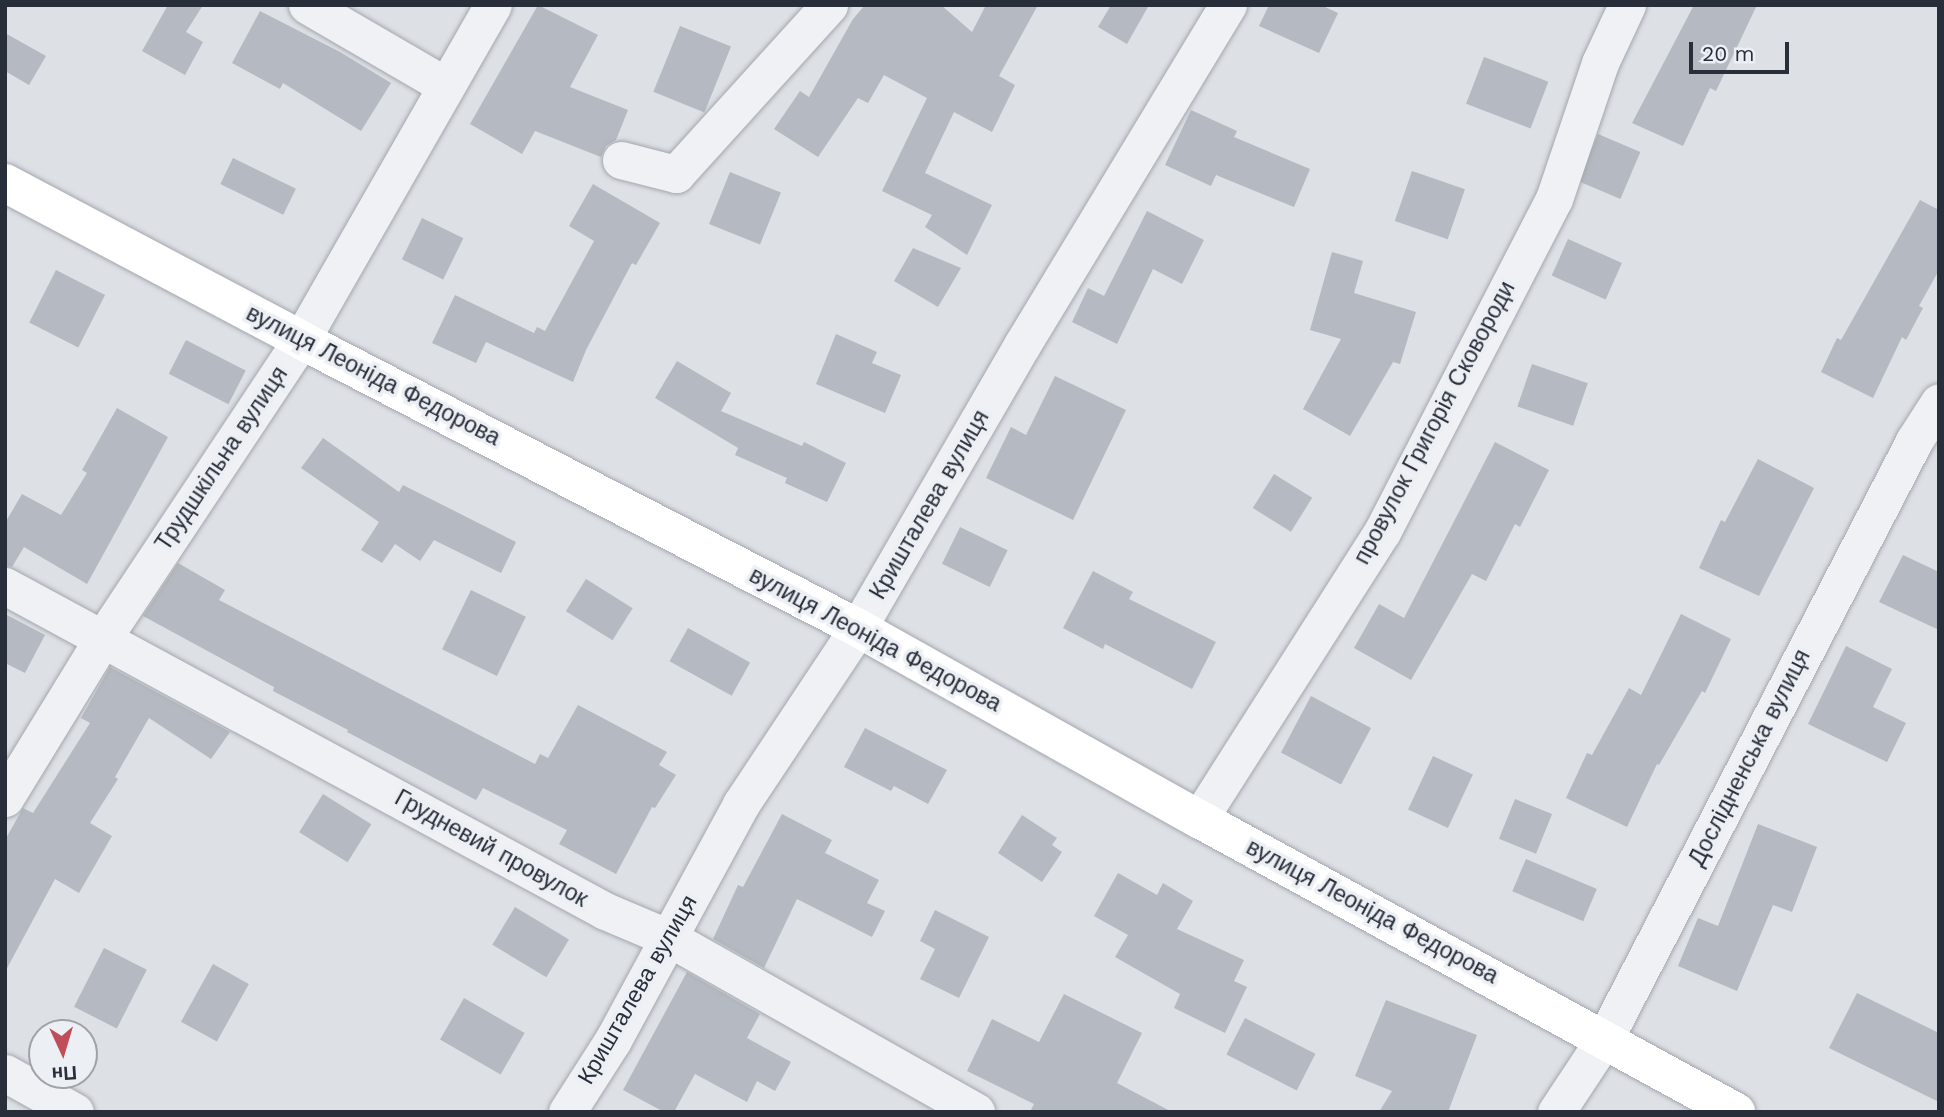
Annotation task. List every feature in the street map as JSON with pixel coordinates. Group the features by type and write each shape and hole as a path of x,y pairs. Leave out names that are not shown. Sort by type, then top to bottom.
{"street":[{"path":"307,5 446,86"},
{"name":"Трудшкільна вулиця","path":"5,798 103,638 301,340 492,5"},
{"path":"621,160 676,174 829,5"},
{"name":"Кришталева вулиця","path":"567,1112 613,1040 741,804 858,628 1022,345 1228,5"},
{"name":"провулок Григорія Сковороди","path":"1199,819 1382,532 1554,199 1600,62 1627,5"},
{"name":"вулиця Леоніда Федорова","path":"5,183 301,340 858,628 1199,819 1605,1038 1736,1112"},
{"name":"Дослідненська вулиця","path":"1556,1112 1605,1038 1926,445 1939,402"},
{"name":"Грудневий провулок","path":"5,586 605,911 669,938 976,1112"},
{"path":"5,1073 75,1112"}],"building":[{"path":"168,5 203,5 186,32 203,42 185,75 142,51"},
{"path":"538,5 598,35 570,87 628,110 616,140 606,146 601,157 535,131 522,154 470,124"},
{"path":"865,5 941,5 972,32 986,5 1038,5 999,76 1015,85 992,132 954,112 925,173 992,205 967,255 925,227 932,215 882,191 927,98 884,75 868,103 858,98 818,157 774,129 800,91 809,97 853,19"},
{"path":"1111,5 1149,5 1127,44 1098,27"},
{"path":"1269,5 1321,5 1338,13 1319,53 1259,26"},
{"path":"1694,5 1757,5 1716,91 1710,88 1683,146 1632,123"},
{"path":"260,11 340,52 391,83 361,131 283,83 280,89 232,63"},
{"path":"680,26 731,47 704,112 653,92"},
{"path":"5,33 46,56 29,85 5,71"},
{"path":"1484,57 1548,82 1530,128 1466,104"},
{"path":"1191,110 1237,131 1234,137 1310,169 1294,207 1216,175 1211,186 1165,165"},
{"path":"1598,134 1640,152 1620,199 1578,181"},
{"path":"233,158 296,189 283,215 220,184"},
{"path":"1412,171 1465,189 1448,239 1395,221"},
{"path":"730,172 781,193 760,245 709,224"},
{"path":"593,184 660,223 636,265 632,263 586,350 573,382 486,342 476,363 432,343 455,295 534,333 537,327 545,331 594,241 569,226"},
{"path":"1920,200 1939,210 1939,270 1919,306 1923,308 1906,340 1902,337 1873,398 1821,372 1837,338 1841,340"},
{"path":"1147,211 1204,240 1182,284 1153,269 1117,344 1072,322 1088,288 1104,296"},
{"path":"422,218 463,238 443,280 402,259"},
{"path":"1568,239 1622,263 1606,300 1552,276"},
{"path":"913,248 961,268 938,307 894,281"},
{"path":"1332,252 1363,261 1354,293 1416,312 1400,364 1393,362 1350,436 1303,409 1341,339 1310,330"},
{"path":"56,270 105,295 78,348 29,323"},
{"path":"836,334 877,352 872,363 901,375 885,413 816,384"},
{"path":"186,340 246,370 228,404 169,374"},
{"path":"677,361 731,393 721,411 802,446 804,442 846,463 827,502 785,483 787,478 735,455 738,448 655,398"},
{"path":"1532,364 1588,383 1573,426 1517,407"},
{"path":"1055,376 1126,410 1073,520 986,478 1011,427 1026,435"},
{"path":"117,408 168,437 87,584 24,547 12,567 5,565 5,523 22,494 61,515 87,473 82,470"},
{"path":"323,438 399,492 403,485 516,542 501,573 434,540 420,561 395,544 382,563 361,550 379,522 301,468"},
{"path":"1495,442 1549,470 1520,527 1515,524 1486,581 1472,574 1411,680 1354,648 1379,604 1404,618"},
{"path":"1758,459 1814,488 1759,596 1699,568 1721,520 1725,522"},
{"path":"1274,474 1312,498 1291,532 1253,508"},
{"path":"960,527 1008,550 990,587 942,564"},
{"path":"1903,555 1939,572 1939,630 1879,602"},
{"path":"178,563 225,590 219,600 535,764 540,754 548,758 578,705 667,752 659,765 676,775 655,808 652,807 616,874 559,844 567,830 483,788 476,800 347,732 348,730 273,691 274,687 143,616"},
{"path":"1093,571 1133,592 1129,599 1216,642 1192,689 1105,644 1103,649 1063,628"},
{"path":"586,579 633,608 613,640 566,611"},
{"path":"471,590 526,617 497,676 442,649"},
{"path":"5,614 45,635 25,673 5,663"},
{"path":"1681,614 1731,639 1705,693 1702,691 1659,765 1657,764 1627,827 1566,798 1587,753 1592,755 1629,688 1641,695"},
{"path":"688,628 750,662 732,696 670,661"},
{"path":"1846,646 1892,669 1873,707 1906,723 1887,762 1808,724"},
{"path":"110,667 230,732 211,759 149,718 115,777 118,779 90,823 112,836 79,893 55,879 5,972 5,840 23,808 33,813 90,723 81,718"},
{"path":"1311,696 1371,728 1341,784 1281,753"},
{"path":"865,728 947,770 928,804 894,786 891,791 844,767"},
{"path":"1433,756 1473,775 1448,828 1408,809"},
{"path":"323,794 371,824 347,862 299,832"},
{"path":"1515,799 1552,814 1536,854 1499,839"},
{"path":"782,814 832,840 825,853 879,880 867,903 885,911 872,937 797,899 764,968 713,939 738,885 743,887"},
{"path":"1022,815 1057,838 1052,845 1062,852 1042,882 998,853"},
{"path":"1758,824 1817,847 1792,912 1773,905 1737,991 1678,966 1698,918 1718,926"},
{"path":"1526,859 1597,889 1583,921 1512,891"},
{"path":"1118,873 1157,895 1163,883 1193,901 1177,929 1244,960 1234,981 1247,987 1225,1033 1174,1008 1180,994 1115,957 1128,935 1094,916"},
{"path":"515,907 569,939 546,977 492,945"},
{"path":"935,910 989,937 959,998 920,979 935,949 920,941"},
{"path":"104,948 147,970 117,1029 74,1007"},
{"path":"213,964 249,984 217,1042 181,1022"},
{"path":"687,972 760,1014 747,1038 791,1062 775,1091 757,1081 747,1102 695,1074 674,1112 664,1112 623,1090"},
{"path":"1857,993 1939,1033 1939,1102 1829,1048"},
{"path":"1064,994 1142,1033 1117,1083 1172,1112 1030,1112 1034,1104 967,1071 992,1019 1039,1042"},
{"path":"464,998 525,1033 501,1075 440,1040"},
{"path":"1386,1000 1477,1035 1448,1112 1379,1112 1392,1091 1355,1076"},
{"path":"1245,1018 1315,1054 1297,1090 1226,1055"}]}
